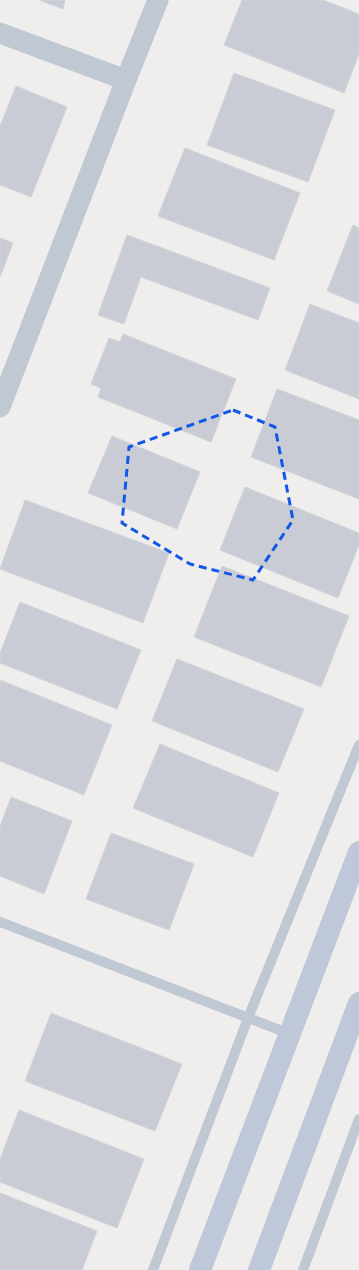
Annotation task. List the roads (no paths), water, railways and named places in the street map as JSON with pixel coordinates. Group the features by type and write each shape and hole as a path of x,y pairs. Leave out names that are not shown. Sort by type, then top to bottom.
{"main road":[{"path":"200,1270 359,852"},
{"path":"259,1270 359,1003"}],"street":[{"path":"2,398 158,0"},
{"path":"0,33 126,80"}],"lane":[{"path":"153,1270 248,1018 359,745"},
{"path":"0,922 290,1034"},
{"path":"303,1270 359,1119"}]}
